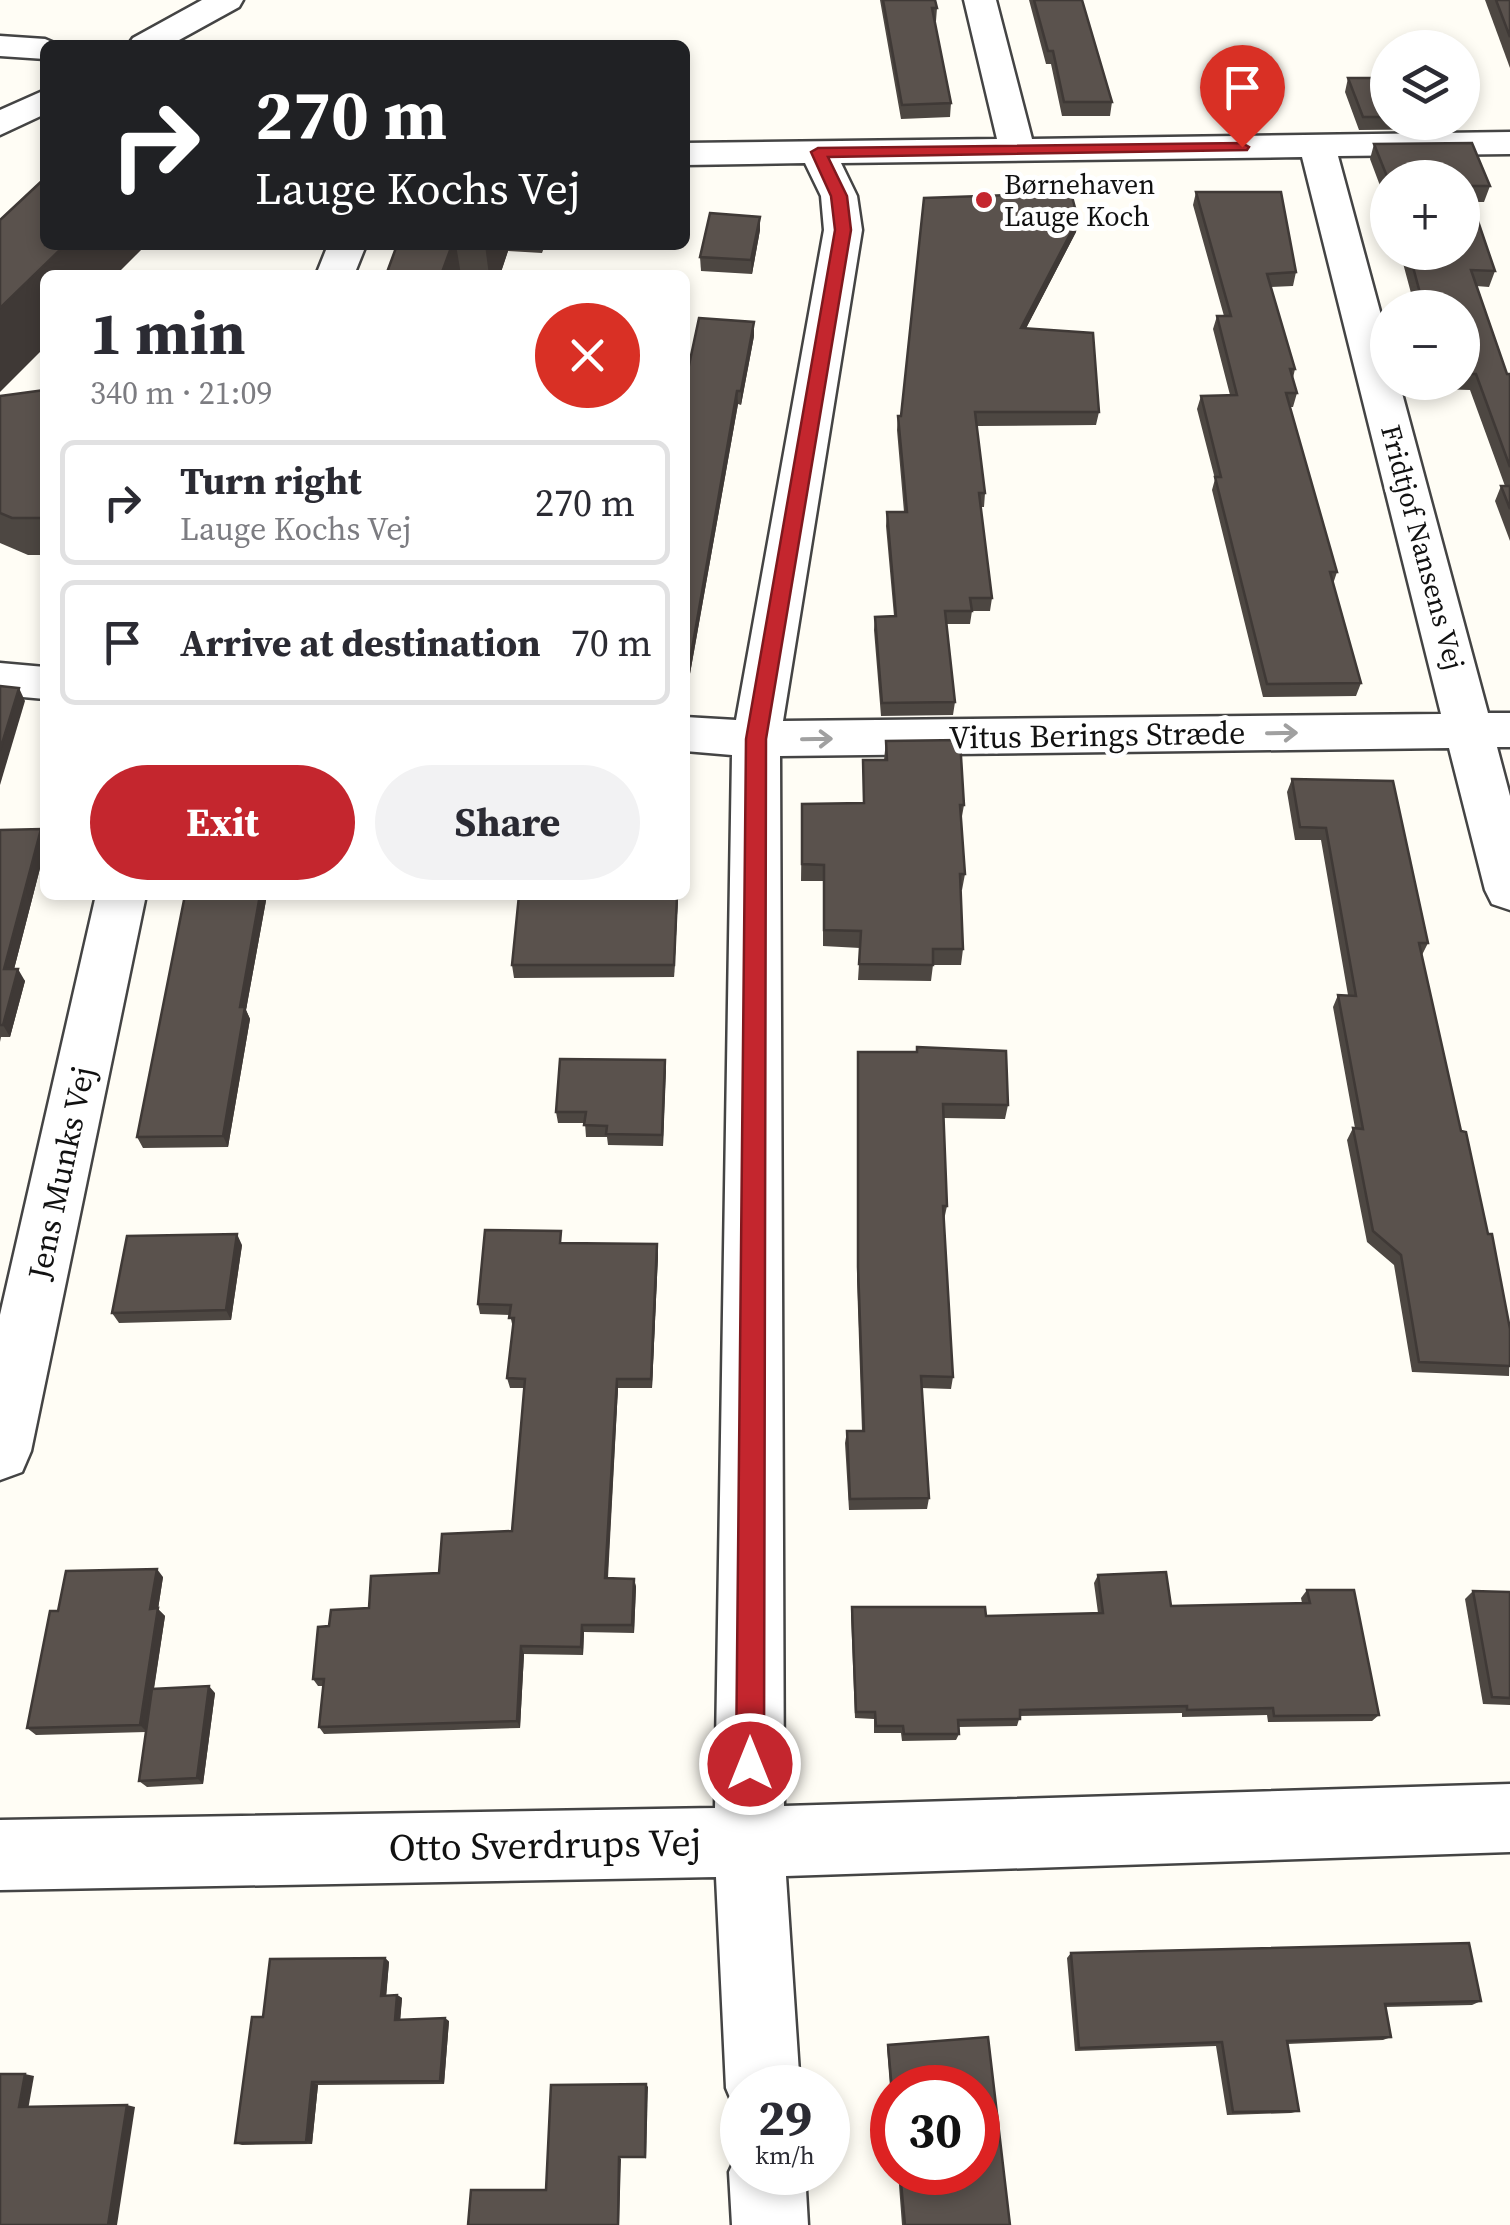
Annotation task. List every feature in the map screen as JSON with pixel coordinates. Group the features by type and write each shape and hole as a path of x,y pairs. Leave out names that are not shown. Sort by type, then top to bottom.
{"street":[{"path":"154,40 226,0"},
{"path":"980,0 1017,149"},
{"path":"0,46 40,49"},
{"path":"0,124 40,103"},
{"path":"690,154 1510,143"},
{"name":"Fridtjof Nansens Vej","path":"1317,146 1491,731 1510,890"},
{"path":"761,2065 749,1842 756,739 843,230 839,196 818,152"},
{"path":"0,679 40,683"},
{"name":"Vitus Berings Stræde","path":"690,734 756,739 1491,731"},
{"name":"Jens Munks Vej","path":"0,1451 120,900"},
{"name":"Otto Sverdrups Vej","path":"0,1855 749,1842 1510,1818"},
{"path":"768,2195 770,2225"}],"building":[{"path":"883,0 935,0 937,8 932,8 951,103 902,105"},
{"path":"1034,0 1082,0 1112,102 1064,102 1053,51 1048,51"},
{"path":"1496,0 1510,0 1510,37"},
{"path":"1348,78 1370,78 1370,117 1363,117"},
{"path":"1472,143 1479,160 1380,160 1374,144"},
{"path":"1480,162 1490,186 1480,186"},
{"path":"40,183 40,250 60,250 0,308 0,220"},
{"path":"1196,192 1281,192 1296,272 1267,274 1295,369 1290,369 1297,393 1286,393 1337,572 1330,572 1361,683 1267,684 1215,477 1221,477 1201,396 1237,395 1217,316 1231,316"},
{"path":"1071,193 1078,219 1021,328 1093,333 1099,412 975,412 985,493 979,493 992,598 970,598 972,611 945,611 955,702 882,703 875,617 896,616 887,512 907,512 898,416 924,198"},
{"path":"710,213 760,217 751,260 700,257"},
{"path":"1480,227 1495,271 1471,270 1480,270"},
{"path":"395,250 450,250 443,270 388,270"},
{"path":"1414,270 1471,270 1478,290 1419,290"},
{"path":"1480,296 1510,374 1510,467 1480,385"},
{"path":"699,318 754,322 741,391 737,391 690,661 690,360"},
{"path":"40,391 40,518 12,518 0,513 0,396"},
{"path":"1501,486 1510,486 1510,509"},
{"path":"0,686 19,688 0,750"},
{"path":"960,740 965,874 960,874 963,949 933,949 933,965 859,964 861,931 824,930 824,865 802,864 802,804 864,803 863,760 887,760 886,741"},
{"path":"1292,779 1393,781 1428,943 1419,943 1461,1131 1466,1132 1488,1234 1492,1234 1510,1329 1510,1366 1419,1362 1401,1255 1373,1231 1353,1128 1363,1129 1338,995 1356,996 1326,828 1300,827"},
{"path":"40,829 4,969 18,969 3,1025 0,1025 0,830"},
{"path":"184,900 259,900 223,1136 137,1137"},
{"path":"518,900 677,900 674,965 512,965"},
{"path":"917,1047 1006,1051 1008,1105 943,1104 947,1206 943,1206 953,1377 921,1376 929,1498 850,1499 847,1431 864,1431 858,1267 858,1052 917,1052"},
{"path":"560,1059 665,1060 662,1135 606,1134 607,1126 584,1125 586,1112 556,1112"},
{"path":"485,1230 561,1231 560,1243 657,1244 651,1379 617,1379 605,1578 634,1579 632,1625 582,1625 581,1647 521,1646 517,1721 319,1727 324,1679 313,1679 318,1627 329,1626 331,1610 369,1608 371,1576 439,1573 442,1534 512,1531 525,1379 507,1378 514,1318 509,1318 511,1305 478,1304"},
{"path":"237,1234 226,1310 112,1313 127,1236"},
{"path":"157,1569 150,1609 158,1608 140,1725 27,1728 50,1611 58,1611 66,1571"},
{"path":"1166,1572 1171,1606 1310,1603 1307,1590 1354,1590 1379,1715 1274,1716 1273,1708 1187,1710 1187,1706 1020,1710 1020,1719 958,1720 959,1734 904,1734 903,1726 876,1726 875,1712 856,1712 852,1607 985,1607 986,1616 1103,1613 1098,1575"},
{"path":"1473,1591 1510,1592 1510,1698 1492,1697"},
{"path":"209,1686 197,1778 139,1781 152,1689"},
{"path":"1469,1943 1481,2001 1385,2004 1391,2037 1287,2041 1299,2111 1233,2112 1222,2042 1079,2048 1071,1953"},
{"path":"385,1958 381,1996 397,1995 395,2020 445,2018 440,2081 312,2082 306,2142 235,2143 252,2017 263,2017 270,1959"},
{"path":"988,2037 991,2065 890,2065 888,2045"},
{"path":"0,2074 25,2074 19,2107 127,2105 108,2225 0,2225"},
{"path":"646,2084 645,2157 619,2157 618,2225 468,2225 471,2190 546,2190 551,2085"},
{"path":"1000,2140 1010,2225 905,2225 902,2195 1000,2195"}],"place":[{"name":"Børnehaven Lauge Koch","path":"984,200"}],"route":[{"path":"750,1764 756,739 843,230 839,196 818,152 1242,147"}]}
